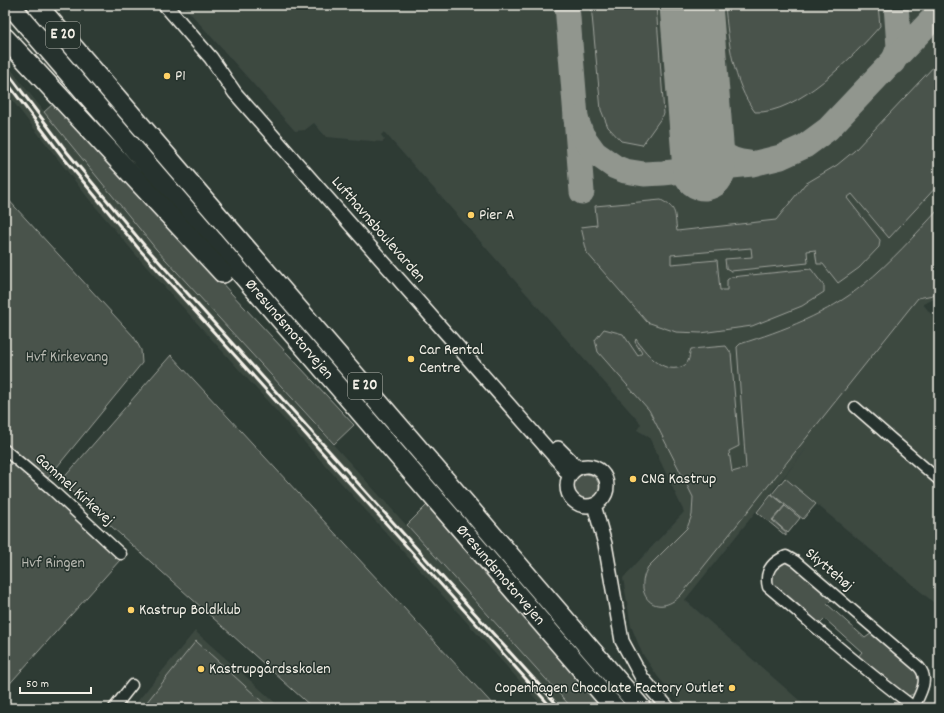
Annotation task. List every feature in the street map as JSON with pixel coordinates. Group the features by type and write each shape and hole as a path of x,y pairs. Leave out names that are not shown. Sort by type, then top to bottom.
{"highway":[{"name":"Øresundsmotorvejen","path":"10,5 372,428 615,708"},
{"name":"Øresundsmotorvejen","path":"37,5 641,708"},
{"path":"48,5 89,65"},
{"path":"5,38 331,388 372,428"}],"street":[{"name":"Lufthavnsboulevarden","path":"164,5 211,58 234,93 555,458 574,472"},
{"name":"Lufthavnsboulevarden","path":"174,5 215,51 242,90 568,460 574,472"},
{"path":"855,407 939,480"},
{"name":"Gammel Kirkevej","path":"5,450 50,488 121,554"},
{"path":"585,466 597,469 606,478 606,491 604,497 594,505 581,506 571,498 567,486 574,472 585,466"},
{"path":"594,505 605,544 617,619 622,640 642,678 668,708"},
{"name":"Skyttehøj","path":"786,556 795,560 919,667 924,676 924,685 914,708 768,587 766,578 770,567 776,560 786,556"},
{"path":"114,708 132,685"}],"shaded area":[{"path":"183,5 939,5 939,297 923,304 939,324 939,607 784,477 810,444 685,600 808,708 685,708 658,677 642,653 631,626 623,578 684,512 649,437 637,430 641,424 384,132 381,135 385,140 382,142 326,137 314,123 305,130 295,131"},
{"path":"5,61 156,249 572,708 544,708 142,262 88,198 5,91"},
{"name":"Kastrupgårdsskolen","path":"195,631 281,708 132,708"}],"green space":[{"path":"591,5 656,5 664,114 642,145 621,141 608,127 601,110"},
{"path":"725,5 878,5 880,26 840,67 806,94 789,104 771,110 755,112 741,88 733,61"},
{"path":"939,61 939,184 889,238 852,194 847,198 880,240 879,247 859,268 838,283 823,264 817,264 815,250 807,251 808,263 731,271 726,268 725,259 752,257 751,248 671,255 671,264 717,260 720,290 727,290 727,280 731,277 811,269 824,286 824,292 802,306 752,326 701,333 676,332 647,322 587,253 581,227 597,225 595,206 661,200 673,209 677,231 776,220 805,184 837,165 854,151"},
{"path":"54,103 354,425 334,444 156,249 44,112"},
{"name":"Hvf Kirkevang","path":"5,196 134,337 141,350 142,363 48,478 5,442"},
{"path":"939,209 939,291 933,295 918,298 681,595 672,602 663,605 655,605 649,601 645,595 643,587 644,577 648,567 687,528 692,515 693,497 649,410 598,352 595,340 604,329 623,334 638,356 642,353 635,342 636,339 644,350 661,365 674,368 681,367 686,364 689,360 691,349 726,346 731,353 739,446 729,451 732,472 746,468 737,347 740,344 789,327 820,313 849,295 883,267"},
{"path":"171,355 496,708 313,708 61,481"},
{"name":"Hvf Ringen","path":"11,461 41,485 120,560 5,689 5,468"},
{"path":"586,474 595,478 599,487 595,496 586,500 577,496 573,487 577,478"},
{"path":"785,478 816,504 803,519 772,494"},
{"path":"771,494 785,505 772,520 786,532 786,536 757,512"},
{"path":"427,505 602,708 572,708 407,525"},
{"path":"785,506 800,518 788,533 773,520"},
{"path":"784,562 792,563 831,597 832,599 827,604 865,638 872,633 917,671 921,681 915,693 907,696 857,658 862,652 825,619 818,626 779,592 771,583 772,572"},
{"name":"Kastrupgårdsskolen","path":"196,641 269,708 142,708"}],"taxiway":[{"path":"567,5 582,192"},
{"path":"893,62 899,47 896,5"},
{"path":"576,119 582,135 595,153 615,167 625,171 644,174 663,173 752,164 781,157 805,146 828,129 939,12"},
{"path":"700,120 712,144 718,150 731,159 749,163"}],"runway":[{"path":"691,5 704,169"}],"railway":[{"path":"5,69 67,152 144,245 560,708"},
{"path":"5,80 62,156 139,249 552,708"}],"place":[{"name":"P1","path":"167,76"},
{"name":"Pier A","path":"471,215"},
{"name":"Car Rental Centre","path":"411,359"},
{"name":"CNG Kastrup","path":"633,479"},
{"name":"Kastrup Boldklub","path":"131,610"},
{"name":"Kastrupgårdsskolen","path":"201,669"},
{"name":"Copenhagen Chocolate Factory Outlet","path":"732,688"}]}
